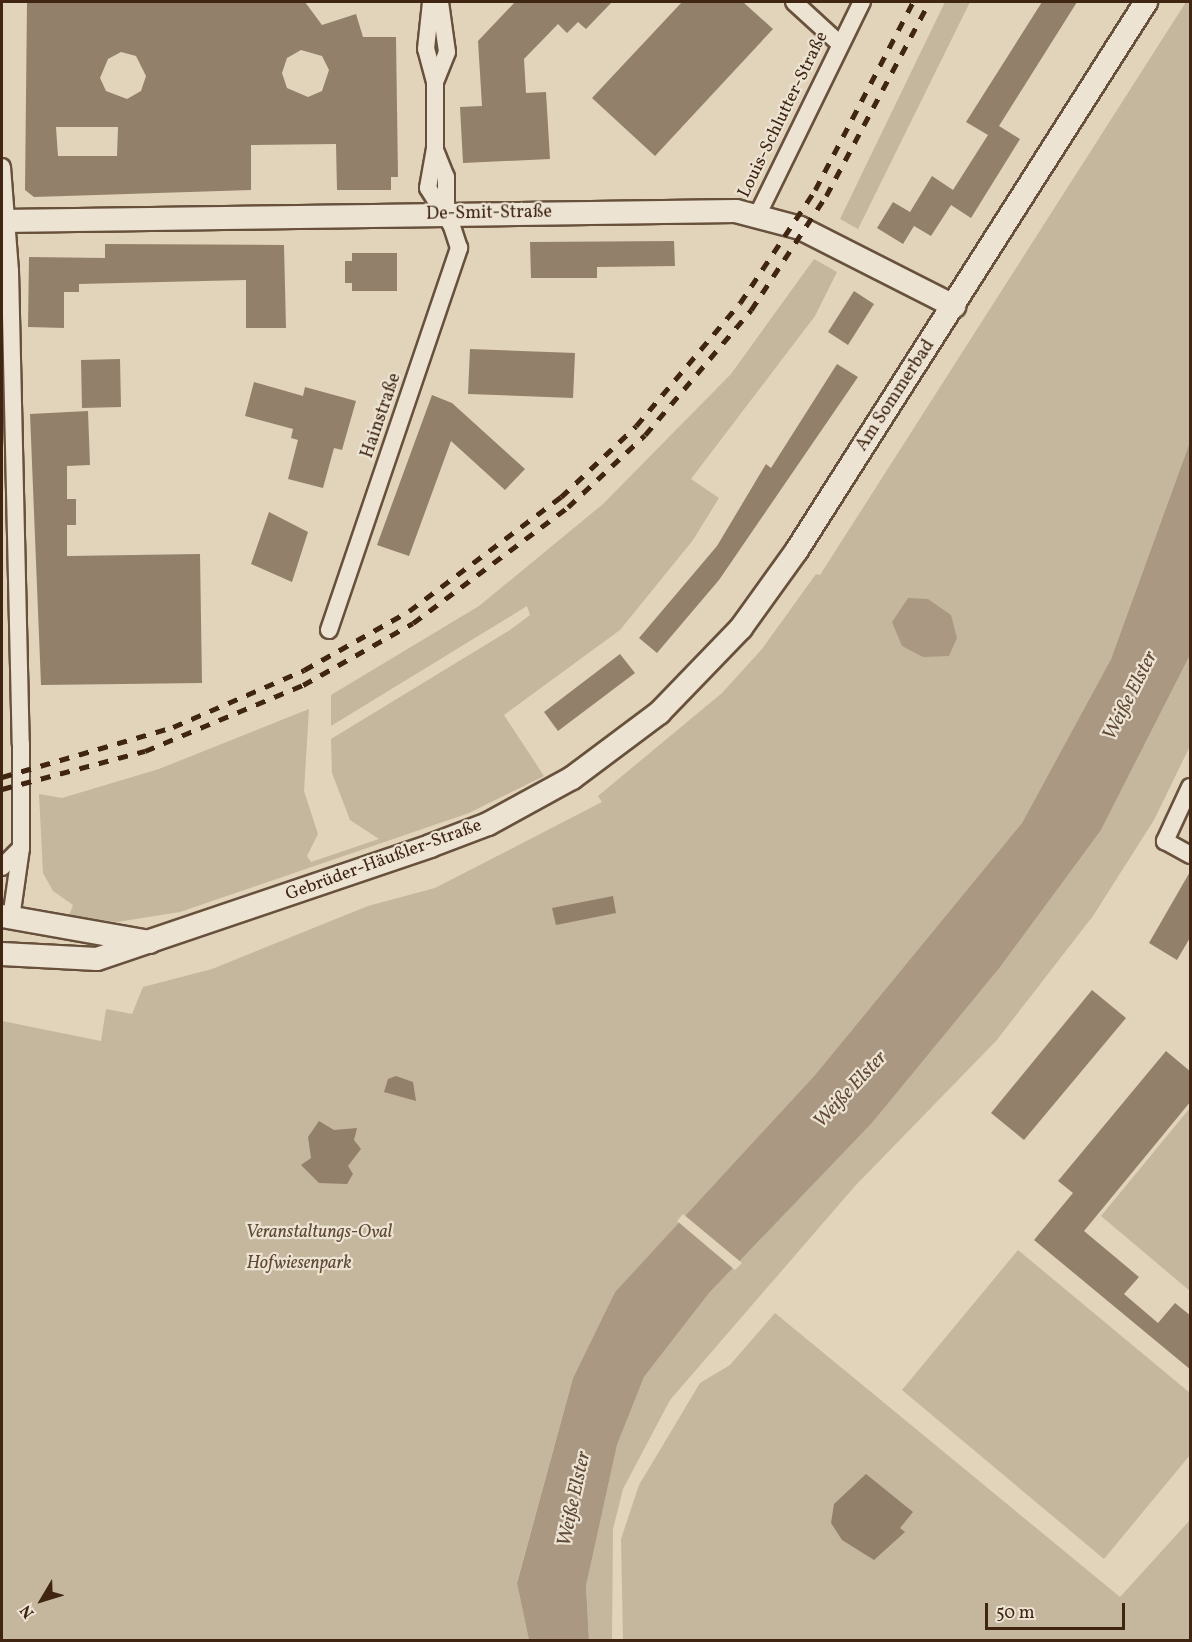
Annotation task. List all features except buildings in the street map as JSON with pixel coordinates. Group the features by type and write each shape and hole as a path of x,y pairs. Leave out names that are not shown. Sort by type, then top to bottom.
{"main road":[{"name":"Am Sommerbad","path":"605,756 659,713 741,628 954,306 1146,2"},
{"name":"De-Smit-Straße","path":"4,220 758,214 800,228 954,306"},
{"name":"Gebrüder-Häußler-Straße","path":"3,954 80,961 151,942 488,824 605,756"},
{"name":"Gebrüder-Häußler-Straße","path":"6,917 151,942"},
{"path":"3,954 6,917"}],"street":[{"name":"Hainstraße","path":"329,630 456,263 457,237 446,216 447,177 435,150 435,82 426,49 431,2"},
{"name":"Hainstraße","path":"435,82 447,52 440,2"},
{"path":"794,2 840,44"},
{"name":"Louis-Schlutter-Straße","path":"758,214 862,2"},
{"path":"2,167 21,848 6,917"},
{"path":"1191,787 1165,841 1191,855"},
{"path":"2,867 21,848"}],"green space":[{"path":"945,2 970,2 858,229 840,219"},
{"name":"Hofwiesenpark","path":"1186,2 1190,2 1190,442 1111,659 1022,823 815,1075 615,1292 573,1378 517,1582 529,1640 2,1640 2,1021 101,1041 106,1009 132,1014 143,987 212,969 368,906 435,888 602,802 598,796 722,693 762,649 816,574 820,575"},
{"path":"814,259 837,272 815,316 691,479 719,498 693,540 620,630 504,715 544,776 469,813 180,912 117,922 69,916 73,905 53,891 43,873 39,794 62,798 159,769 309,709 304,791 318,834 307,856 311,862 379,839 350,820 332,773 331,739 510,630 530,615 527,606 331,726 331,695 479,606 603,504 731,374"},
{"path":"1190,655 1190,746 1154,820 1093,916 996,1041 855,1186 670,1400 623,1489 613,1529 612,1640 589,1640 586,1586 617,1445 644,1377 709,1293 871,1124 1101,830"},
{"path":"1190,1108 1190,1291 1101,1216"},
{"path":"1018,1250 1190,1393 1190,1455 1104,1559 902,1390"},
{"path":"775,1313 1120,1597 1190,1520 1190,1640 623,1640 621,1539 639,1485 700,1383 730,1365"}],"water":[{"name":"Weiße Elster","path":"1190,442 1190,655 1101,830 1000,967 871,1124 709,1293 644,1377 617,1445 586,1586 589,1640 529,1640 517,1583 573,1378 615,1292 815,1075 1022,823 1111,659"},
{"path":"908,598 928,599 951,615 957,638 949,656 923,657 902,646 892,622"}],"pier":[{"path":"683,1214 742,1263 735,1270 677,1221"}],"railway":[{"path":"2,777 173,727 304,670 409,611 561,497 636,426 740,303 815,190 913,2"},
{"path":"2,789 145,751 303,685 413,623 568,507 645,435 751,310 826,196 929,2"}],"park label":[{"name":"Veranstaltungs-Oval","path":"319,1233"}]}
